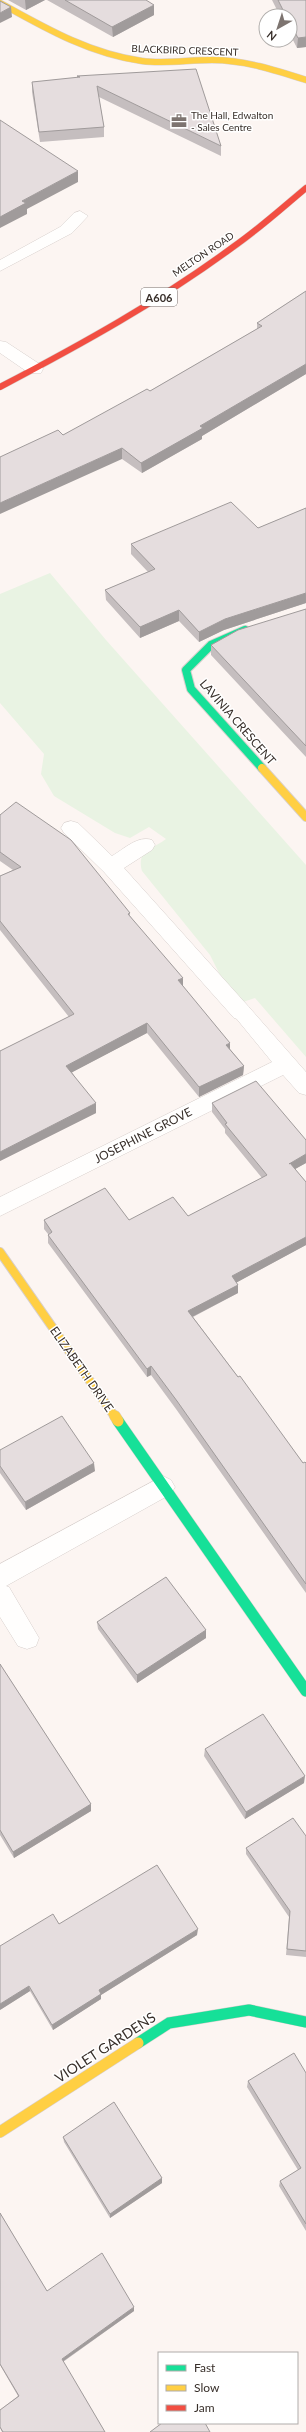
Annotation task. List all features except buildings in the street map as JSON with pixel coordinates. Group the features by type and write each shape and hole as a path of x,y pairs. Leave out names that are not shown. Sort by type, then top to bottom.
{"street":[{"name":"BLACKBIRD CRESCENT","path":"0,3 73,43 104,55 135,61 212,60 258,64 306,80"},
{"name":"MELTON ROAD","path":"0,387 128,317 223,255 306,188"},
{"path":"0,266 66,230 80,216"},
{"path":"0,346 35,369"},
{"name":"LAVINIA CRESCENT","path":"258,626 231,635 200,651 186,670 191,689 306,817"},
{"path":"71,828 111,867 306,1087"},
{"path":"111,867 145,845"},
{"name":"JOSEPHINE GROVE","path":"0,1207 286,1064"},
{"name":"ELIZABETH DRIVE","path":"0,1252 306,1690"},
{"path":"0,1577 163,1487"},
{"path":"0,1595 27,1638"},
{"name":"VIOLET GARDENS","path":"0,2132 169,2023 249,2010 306,2022"}],"green space":[{"path":"50,573 106,640 306,865 306,1057 255,998 243,1002 220,975 210,955 142,871 141,859 144,854 166,839 149,827 130,838 115,833 54,796 41,774 44,754 0,703 0,594"}],"traffic: fast":[{"path":"245,630 211,645 186,670 191,689 262,768"},
{"path":"118,1421 306,1691"},
{"path":"138,2043 169,2023 249,2010 306,2022"}],"traffic: slow":[{"path":"0,3 68,39 86,47 123,58 151,62 224,60 272,69 306,80"},
{"path":"262,768 306,817"},
{"path":"0,1252 118,1421"},
{"path":"0,2132 138,2043"}],"traffic: jam":[{"path":"0,387 119,322 177,286 243,240 306,188"}],"place":[{"name":"The Hall, Edwalton - Sales Centre","path":"179,121"}]}
